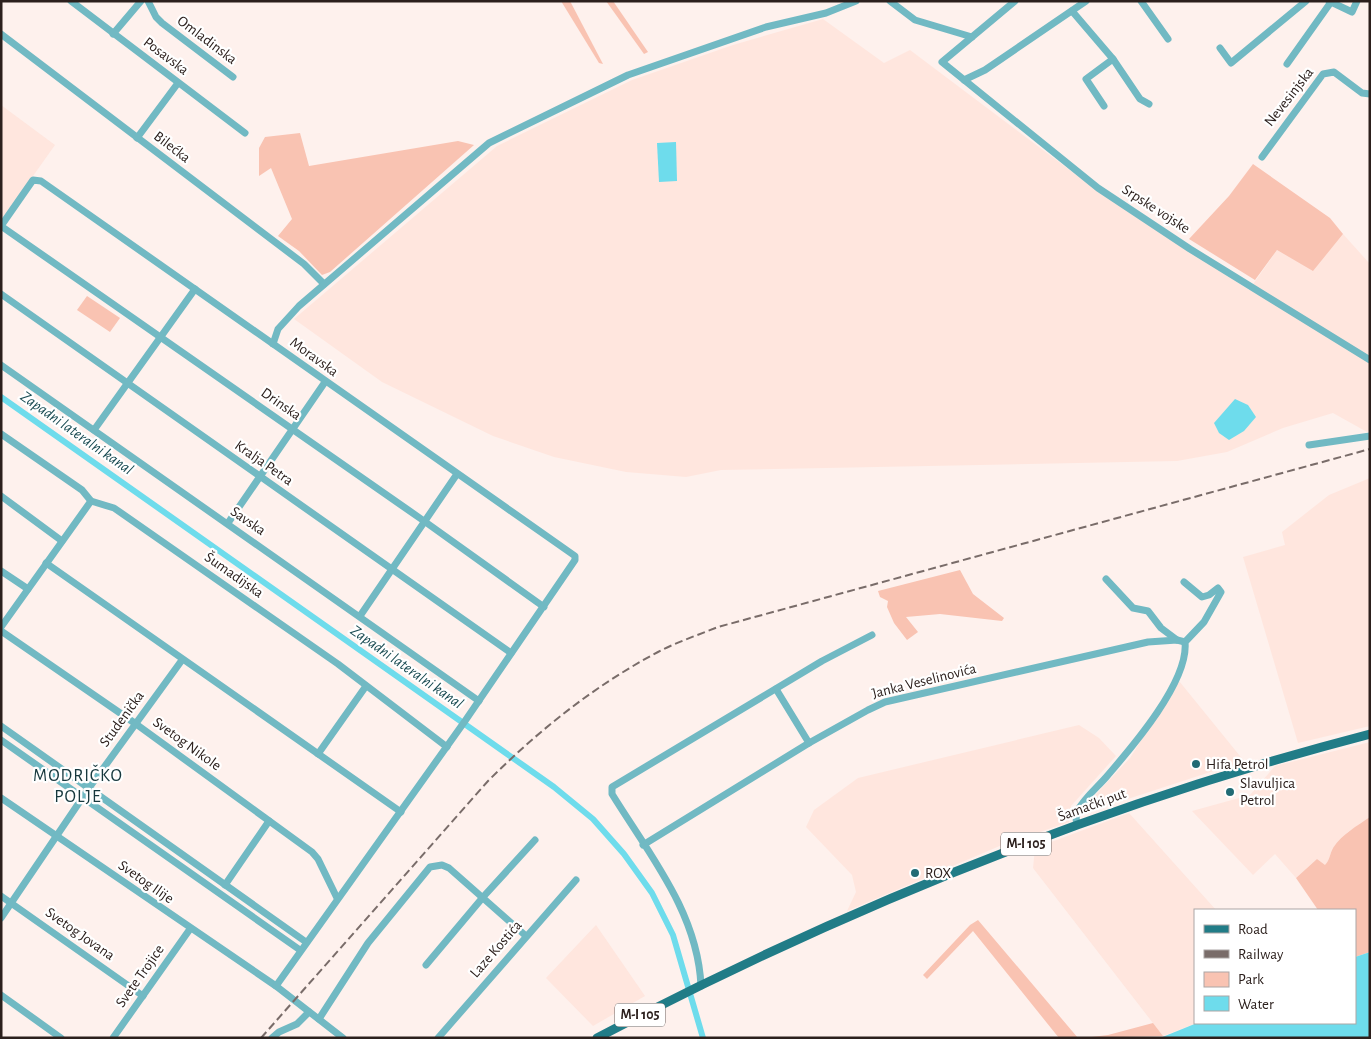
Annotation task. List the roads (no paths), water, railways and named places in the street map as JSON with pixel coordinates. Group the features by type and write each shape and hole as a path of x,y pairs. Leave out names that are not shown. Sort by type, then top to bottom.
{"main road":[{"name":"Šamački put","path":"698,987 797,939 898,894 1077,825 1239,771 1370,734"},
{"name":"M-I 105","path":"597,1038 698,987"}],"street":[{"name":"Posavska","path":"71,1 245,132"},
{"path":"113,34 141,1"},
{"name":"Omladinska","path":"148,1 156,17 162,23 233,77"},
{"path":"274,344 275,335 282,324 324,284 489,143 628,75 766,27 826,13 856,1"},
{"path":"890,1 915,20 972,37 1015,1"},
{"path":"964,80 985,70 1086,1"},
{"path":"1141,1 1168,39"},
{"path":"1220,48 1231,63 1306,1"},
{"path":"1288,64 1330,2 1352,12 1357,1"},
{"path":"1072,11 1113,59 1140,99 1150,104"},
{"name":"Bilećka","path":"1,34 304,264 324,284"},
{"name":"Srpske vojske","path":"972,37 942,62 1098,188 1190,249 1370,360"},
{"path":"1104,106 1086,79 1113,59"},
{"name":"Nevesinjska","path":"1262,157 1323,74 1334,72 1362,93 1370,94"},
{"path":"137,138 178,83"},
{"name":"Moravska","path":"1,226 33,180 41,182 274,344 456,474 571,552 575,560 544,607"},
{"name":"Drinska","path":"1,226 161,336 544,607"},
{"path":"94,430 195,289"},
{"name":"Kralja Petra","path":"1,294 511,653"},
{"name":"Savska","path":"1,365 360,616 479,702"},
{"path":"228,523 326,382"},
{"name":"Šumadijska","path":"1,434 82,490 91,500 114,508 338,664 447,747"},
{"path":"1309,445 1370,436"},
{"path":"360,616 456,474"},
{"path":"1,496 62,541"},
{"path":"1,629 91,500"},
{"path":"46,563 401,812"},
{"path":"1,571 28,589"},
{"path":"1106,579 1134,608 1148,611 1161,628 1177,640"},
{"path":"1077,825 1078,809 1128,752 1167,698 1184,663 1186,653 1185,642 1204,622 1221,592 1218,588 1202,598 1184,582"},
{"path":"276,986 337,898 479,702 544,607"},
{"name":"Svetog Nikole","path":"1,629 270,821 318,859 337,898"},
{"path":"698,987 700,964 686,916 612,794 612,787 822,661 872,635"},
{"name":"Janka Veselinovića","path":"643,845 809,743 885,702 1148,642 1177,640 1185,642"},
{"name":"Studenička","path":"1,918 89,788 182,660"},
{"path":"318,754 366,686"},
{"path":"776,689 809,743"},
{"path":"1,726 306,942"},
{"path":"1,740 300,950"},
{"name":"Svetog Ilije","path":"1,798 276,986 343,1038"},
{"path":"225,885 270,821"},
{"path":"426,965 484,896 535,840"},
{"path":"319,1019 368,943 430,867 442,865 449,868 484,896 526,936"},
{"name":"Laze Kostića","path":"438,1038 576,880"},
{"name":"Svetog Jovana","path":"1,896 143,996"},
{"name":"Svete Trojice","path":"113,1038 190,929"},
{"path":"1,995 60,1038"},
{"path":"272,1038 279,1032 297,1024 309,1012"}],"water":[{"path":"676,142 677,181 659,182 657,143"},
{"path":"1235,399 1248,405 1256,417 1244,431 1229,440 1219,433 1214,423"},
{"path":"1370,952 1370,1038 1160,1038 1195,1024 1356,1024 1356,957"}],"waterway":[{"name":"Zapadni lateralni kanal","path":"1,397 554,787 593,819 624,854 652,893 673,935 703,1038"}],"railway":[{"path":"261,1038 488,781 507,762 568,710 612,679 658,652 718,627 1370,449"}],"place":[{"name":"Hifa Petrol","path":"1196,764"},
{"name":"Slavuljica Petrol","path":"1230,792"},
{"name":"ROX","path":"915,873"}],"district":[{"name":"MODRIČKO POLJE","path":"78,786"}]}
